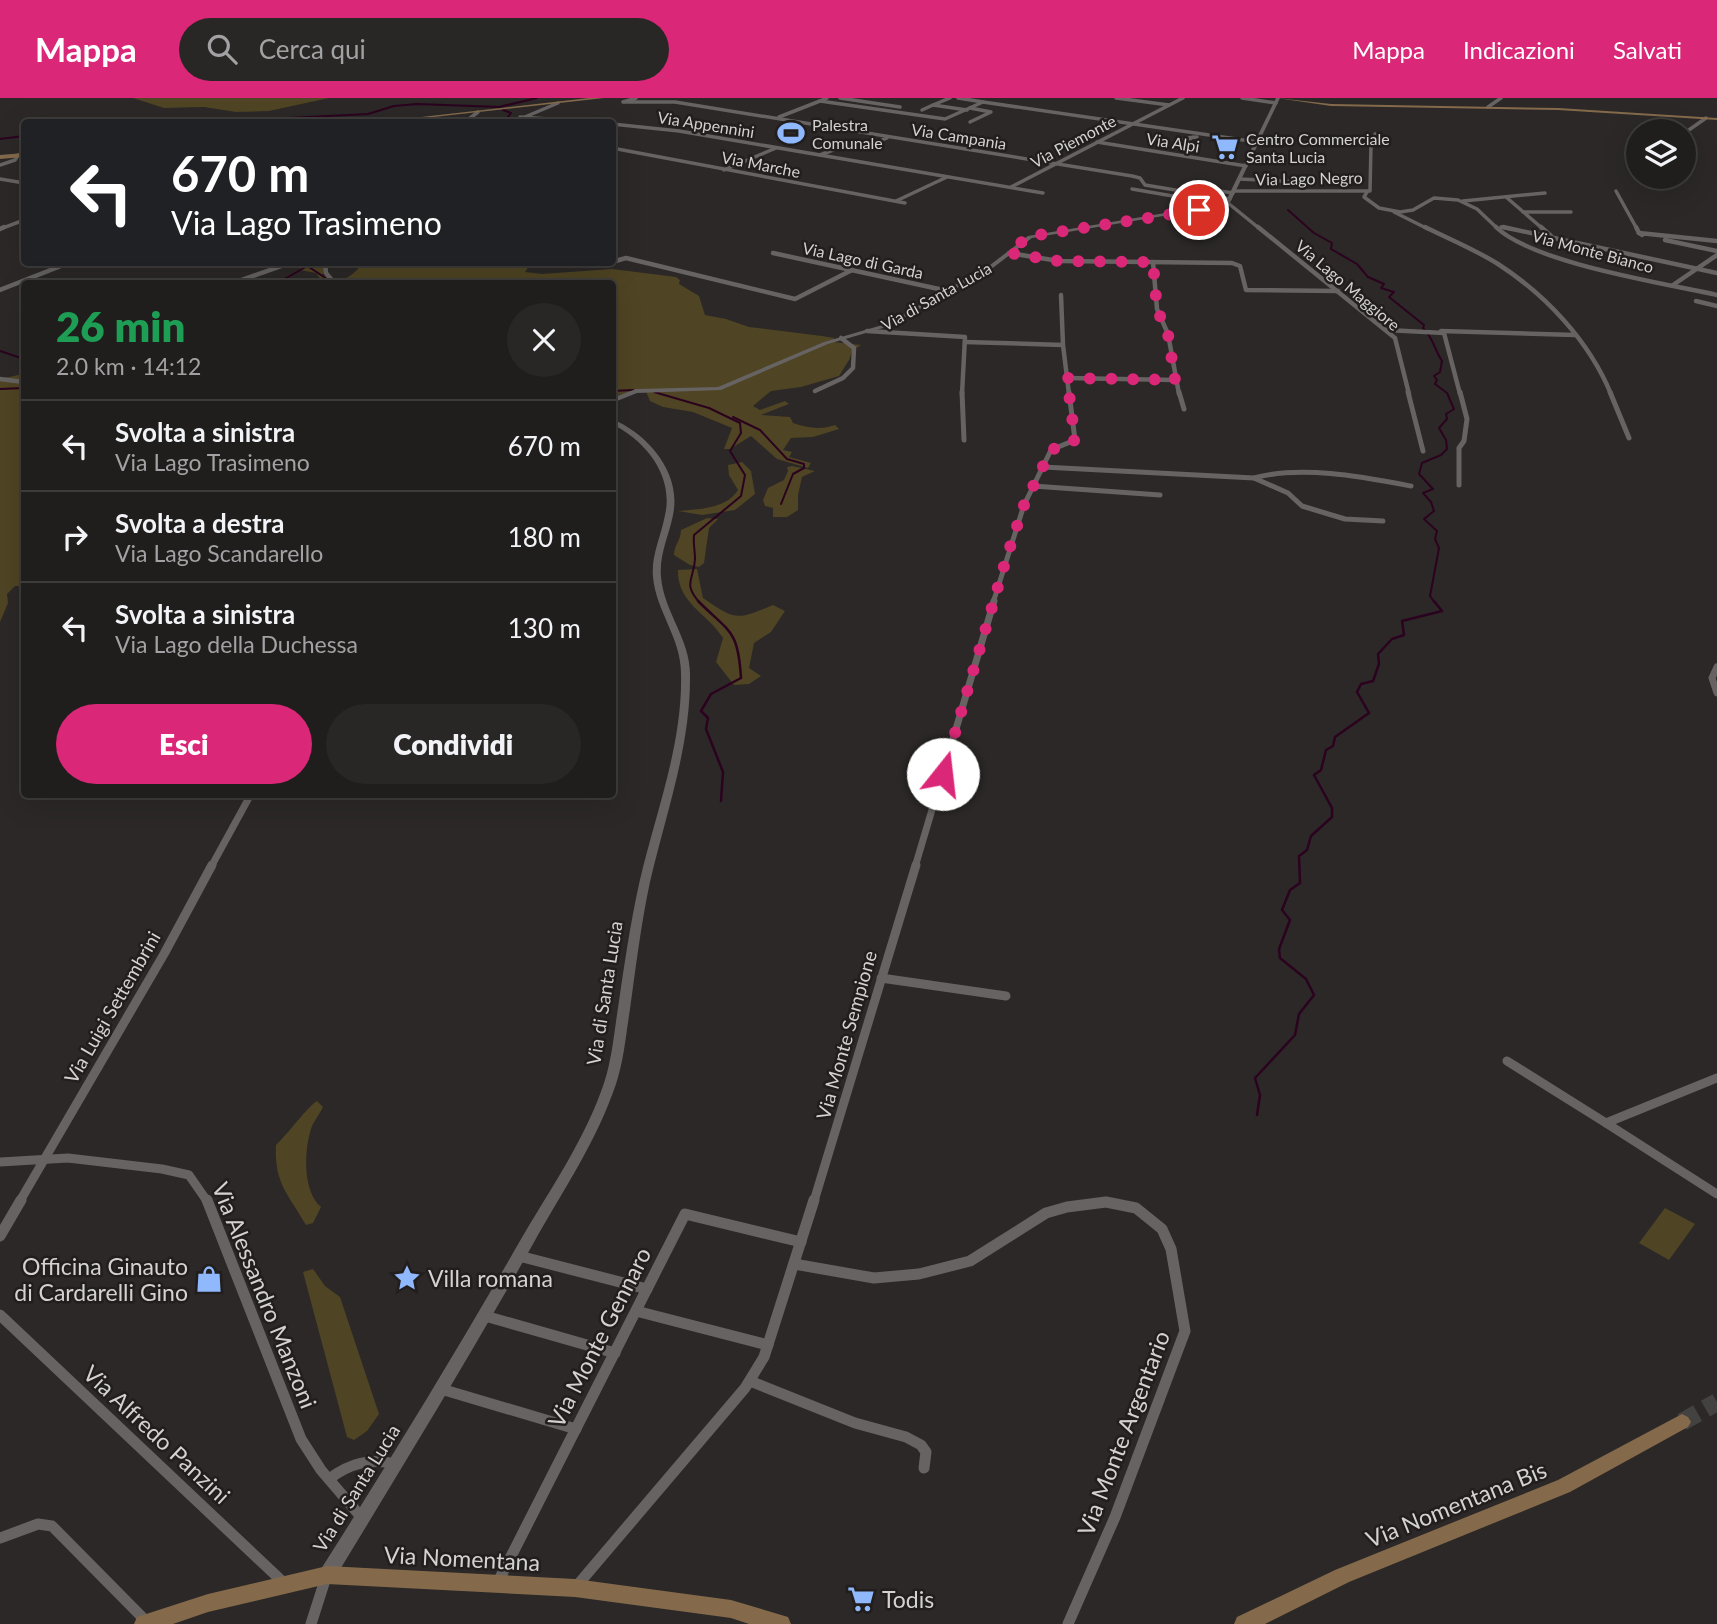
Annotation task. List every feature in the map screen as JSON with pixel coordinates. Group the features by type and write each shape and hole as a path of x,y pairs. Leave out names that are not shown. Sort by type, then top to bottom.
{"main road":[{"path":"409,119 602,98"},
{"path":"1278,100 1333,106 1583,110 1717,119"},
{"path":"0,157 21,155"},
{"name":"Via Nomentana Bis","path":"1244,1624 1342,1576 1572,1483 1682,1422"},
{"name":"Via Nomentana","path":"146,1623 208,1603 327,1575 575,1588 731,1609 780,1624"}],"street":[{"name":"Via Campania","path":"636,98 623,102 672,102 776,118 1134,176 1141,178 1145,185 1230,198"},
{"path":"776,118 827,98"},
{"path":"840,98 898,105 909,103"},
{"path":"865,98 898,105"},
{"path":"922,110 954,98 1256,144"},
{"path":"1116,98 1169,105"},
{"name":"Via Piemonte","path":"1011,187 1183,98"},
{"path":"1230,198 1278,100 1242,98"},
{"path":"1488,107 1502,98"},
{"path":"820,101 945,120 983,102"},
{"path":"888,111 898,105"},
{"path":"933,105 991,112 970,122"},
{"path":"517,119 548,106"},
{"path":"469,119 478,112"},
{"path":"520,117 548,119"},
{"path":"1696,125 1706,118"},
{"name":"Via Appennini","path":"616,126 669,129 1043,192"},
{"name":"Via Lago Negro","path":"1230,198 1371,191 1369,179 1375,134"},
{"path":"1193,136 1179,146 1173,146 1193,136 1256,144"},
{"path":"820,155 846,145 864,147 890,137"},
{"name":"Via Alpi","path":"1097,142 1246,166"},
{"path":"724,170 776,148"},
{"name":"Via Marche","path":"616,149 905,203"},
{"path":"0,165 21,155"},
{"path":"895,201 947,177"},
{"path":"0,179 21,181"},
{"path":"1240,179 1305,182"},
{"path":"1169,183 1230,198"},
{"path":"1132,189 1230,198"},
{"path":"1616,191 1640,234 1717,253"},
{"path":"1367,192 1364,198 1369,203 1391,211 1415,209 1425,200 1434,198 1463,201 1545,192"},
{"path":"1506,197 1553,238"},
{"name":"Via di Santa Lucia","path":"616,399 634,391 719,390 841,338 891,324 1009,253 1024,240 1038,235 1230,198"},
{"name":"Via Lago Maggiore","path":"1230,198 1387,330 1397,342 1423,452"},
{"name":"Via Monte Bianco","path":"1463,201 1504,236 1517,243 1585,264 1717,295"},
{"path":"1391,211 1500,264 1560,314 1604,375 1629,438"},
{"path":"1524,212 1571,212"},
{"path":"0,229 21,221"},
{"path":"1501,226 1717,273"},
{"path":"1640,234 1717,241"},
{"path":"1693,239 1693,246"},
{"name":"Via Lago di Garda","path":"773,253 948,291"},
{"path":"1009,253 1059,261 1237,264 1246,290 1338,290"},
{"path":"1673,285 1717,253"},
{"path":"616,261 629,258 795,299 852,270"},
{"path":"1153,262 1157,309 1168,334 1175,380 1184,409"},
{"path":"25,280 61,266"},
{"path":"241,280 282,266"},
{"path":"0,290 21,282"},
{"path":"1060,295 1067,378 1175,380"},
{"path":"1696,301 1717,306"},
{"path":"1387,330 1575,335"},
{"path":"867,331 964,336 961,409 964,440"},
{"path":"1441,331 1467,419 1464,442 1459,448 1459,485"},
{"path":"815,391 840,379 853,368 856,354 854,347 841,338"},
{"path":"965,342 1063,345"},
{"name":"Via Monte Sempione","path":"575,1588 750,1381 768,1345 850,1087 880,978 1007,556 1033,486 1051,450 1075,440 1067,378"},
{"path":"0,379 21,382"},
{"name":"Via di Santa Lucia","path":"327,1575 485,1316 583,1141 612,1076 619,1045 635,925 676,751 684,703 685,654 662,602 656,574 657,551 670,508 669,485 661,466 640,440 616,423"},
{"path":"1043,467 1254,478 1269,474 1318,476 1377,480 1411,486"},
{"path":"1254,478 1287,493 1303,506 1339,518 1383,521"},
{"path":"1033,486 1160,495"},
{"path":"1717,667 1712,678 1717,693"},
{"name":"Via Luigi Settembrini","path":"0,1236 249,798"},
{"path":"880,978 1006,996"},
{"path":"1507,1061 1717,1194"},
{"path":"1606,1123 1717,1078"},
{"name":"Via Alessandro Manzoni","path":"0,1162 46,1158 79,1159 162,1169 185,1173 195,1179 204,1193 296,1426 310,1454 362,1518"},
{"name":"Via Monte Argentario","path":"794,1264 874,1278 919,1274 970,1261 1046,1213 1067,1207 1106,1202 1136,1208 1162,1229 1171,1249 1185,1331 1115,1517 1069,1624"},
{"name":"Via Monte Gennaro","path":"497,1585 685,1214 801,1242"},
{"path":"519,1256 647,1290"},
{"path":"636,1311 768,1345"},
{"name":"Via Alfredo Panzini","path":"0,1315 285,1584"},
{"path":"485,1316 615,1353"},
{"path":"750,1381 855,1423 911,1438 926,1452 924,1468"},
{"path":"441,1389 576,1429"},
{"path":"329,1479 350,1465 363,1461 380,1460 396,1464"},
{"path":"0,1538 38,1524 52,1526 146,1623"},
{"path":"311,1624 327,1575"}],"shaded area":[{"path":"133,98 329,98 269,111 236,112 204,107 164,108"},
{"path":"301,266 324,266 326,271 322,275 341,279 354,273 360,266 529,266 525,272 542,274 612,269 676,277 680,280 679,284 699,296 705,315 749,327 822,336 834,338 833,342 861,345 852,351 839,376 801,387 771,391 753,406 760,410 785,401 789,404 761,415 790,417 793,423 809,427 824,428 835,425 839,429 813,437 791,438 783,450 792,452 789,457 811,463 808,468 777,459 751,436 730,449 724,449 732,428 693,412 663,407 650,401 645,389 616,394 616,280 321,280 316,273 300,270"},
{"path":"21,374 21,586 15,586 7,594 8,603 0,622 0,379"},
{"path":"742,462 751,471 755,494 735,510 702,515 678,511 711,507 727,501 738,490 729,475 728,465"},
{"path":"787,467 815,471 802,477 798,510 787,517 773,517 773,508 765,506 763,500 768,488 784,480"},
{"path":"707,518 718,519 709,528 704,563 699,567 690,565 674,555 681,530"},
{"path":"697,569 703,598 723,611 737,616 773,605 785,611 771,632 754,643 749,668 761,676 749,684 734,685 716,662 723,638 682,591 678,570"},
{"path":"317,1101 323,1107 309,1135 306,1169 310,1191 321,1207 313,1223 306,1225 280,1179 276,1145"},
{"path":"1665,1208 1695,1224 1669,1260 1639,1243"},
{"path":"313,1269 325,1286 340,1297 379,1414 367,1431 354,1440 347,1437 303,1272"}],"waterway":[{"path":"268,119 368,114 394,106 417,104 499,107 537,98"},
{"path":"503,110 511,113 506,119"},
{"path":"0,139 21,136"},
{"path":"1288,210 1314,233 1332,243 1331,249 1357,264 1368,277 1384,284 1381,288 1394,292 1389,297 1424,325 1423,328 1442,361 1440,372 1434,376 1437,380 1435,384 1447,393 1454,409 1446,414 1447,419 1439,428 1446,440 1447,449 1441,455 1422,463 1419,474 1433,489 1423,493 1431,502 1434,511 1424,519 1437,531 1435,539 1439,548 1430,596 1435,603"},
{"path":"283,280 307,266"},
{"path":"309,266 328,280"},
{"path":"0,351 21,358"},
{"path":"0,389 21,388"},
{"path":"616,391 633,390"},
{"path":"654,392 709,408 740,423 741,433 730,451 745,475 741,496 694,535 695,559 690,586 700,603"},
{"path":"733,417 760,430 787,459 804,464 804,468 793,474 781,504"},
{"path":"1257,1115 1260,1095 1255,1078 1295,1035 1299,1014 1314,995 1306,979 1280,958 1279,949 1290,920 1282,910 1290,890 1300,883 1299,856 1307,850 1311,836 1332,817 1332,808 1314,775 1321,770 1326,750 1333,746 1335,737 1369,713 1357,692 1361,684 1373,681 1379,664 1378,654 1392,639 1404,635 1402,621 1442,611 1434,601"},
{"path":"700,603 730,633 735,641 740,662 741,678 711,694 701,711 708,718 706,729 723,772 721,801"}],"tunnel":[{"path":"1682,1422 1717,1402"}],"place":[{"name":"Palestra Comunale","path":"791,133"},
{"name":"Centro Commerciale Santa Lucia","path":"1225,147"},
{"name":"Villa romana","path":"407,1278"},
{"name":"Officina Ginauto di Cardarelli Gino","path":"209,1279"},
{"name":"Todis","path":"861,1599"}],"route":[{"path":"943,774 1024,505 1051,450 1057,446 1072,444 1075,440 1067,378 1175,380 1168,334 1157,309 1153,262 1059,261 1009,253 1024,240 1038,235 1199,210"}]}
